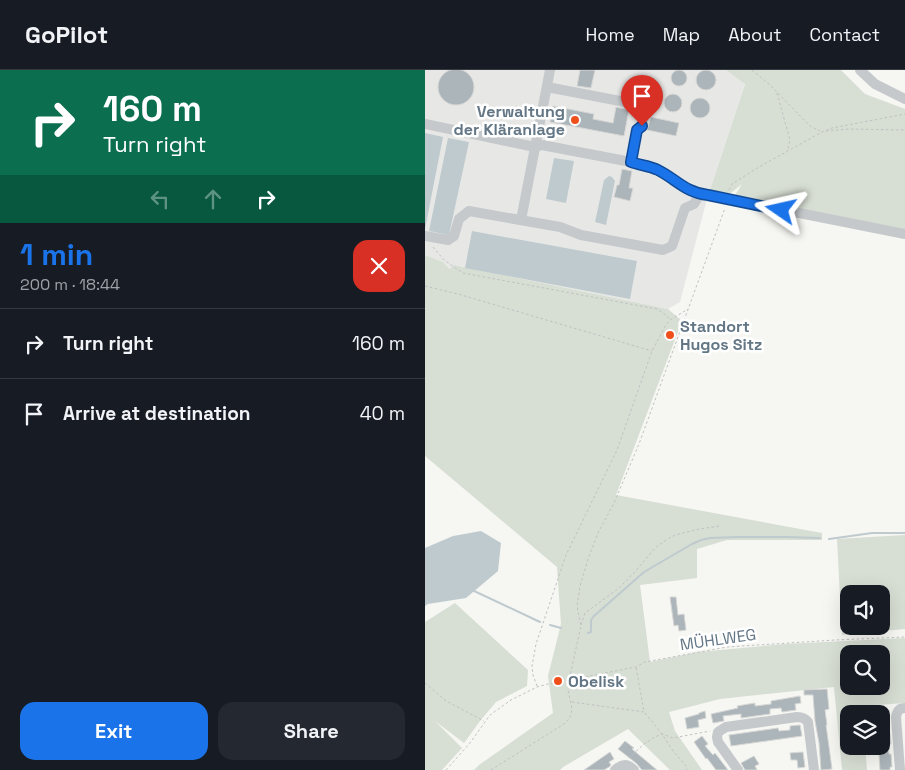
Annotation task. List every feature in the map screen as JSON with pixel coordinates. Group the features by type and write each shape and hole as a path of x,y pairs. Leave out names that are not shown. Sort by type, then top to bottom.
{"street":[{"path":"521,220 550,70"},
{"path":"860,70 875,84 905,99"},
{"path":"547,87 646,106 642,126 637,130 631,162"},
{"path":"425,124 535,147 542,146 631,162 657,170 690,191 700,194 905,234"},
{"path":"426,236 448,240 454,236 459,219 469,211 560,227 581,235 663,250 672,246 685,208 694,204 700,194"},
{"path":"899,770 896,717 898,711 905,708"},
{"path":"738,770 719,742 717,737 719,732 726,727 797,716 802,717 808,722 815,770"},
{"path":"618,768 626,765 634,770"}],"path":[{"path":"752,70 777,92 810,126 821,132 849,129 905,130"},
{"path":"777,92 790,140 788,151"},
{"path":"581,626 577,606 580,586 588,559 639,444 689,309 732,184 821,132 832,128 905,114"},
{"path":"426,236 444,260 463,273 657,309 670,320"},
{"path":"425,286 652,351"},
{"path":"537,687 532,666 536,644 566,555 617,450 652,351 670,320 689,309"},
{"path":"491,770 569,720 572,708 568,690 569,680 585,613 619,588 655,548 666,540 675,535 720,526"},
{"name":"MÜHLWEG","path":"446,770 470,743 490,715 511,700 537,687 636,667 645,662 727,648 905,637"},
{"path":"636,667 644,712 686,766 687,770"},
{"path":"425,683 446,701 485,722"},
{"path":"570,702 644,712"},
{"path":"618,768 645,744 662,734 673,738 708,731"}],"shaded area":[{"path":"425,70 726,70 745,83 707,199 680,302 668,309 455,265 451,269 443,262 425,255"},
{"path":"726,70 841,70 865,94 905,109 905,230 734,197 742,184 727,196 707,199 745,84"},
{"path":"425,133 443,137 425,229"},
{"path":"448,138 469,142 449,235 429,231"},
{"path":"554,158 574,161 566,203 546,199"},
{"path":"609,176 615,181 606,225 595,222 604,180"},
{"path":"472,231 637,261 630,299 465,268"},
{"path":"425,255 443,262 450,269 454,265 668,309 682,321 616,495 822,533 822,540 727,540 697,549 697,578 640,585 650,662 698,652 785,644 905,638 905,703 840,705 840,749 834,687 720,699 669,712 675,731 702,770 670,770 628,729 560,770 474,770 553,713 548,676 561,624 557,567 425,456"},
{"path":"481,531 501,543 498,571 466,598 425,606 425,548 453,536"},
{"path":"905,535 905,629 890,630 890,585 840,585 840,597 837,539"},
{"path":"455,603 528,670 527,686 496,702 464,743 435,721 462,748 442,770 425,770 425,622"},
{"path":"841,755 866,755 867,770 842,770"}],"building":[{"path":"456,69 463,70 469,74 473,80 473,94 469,100 463,104 456,105 449,104 443,100 439,94 438,87 439,80 443,74 449,70"},
{"path":"580,70 595,70 591,88 577,86"},
{"path":"679,70 685,72 687,78 685,84 679,86 673,84 671,78 673,72"},
{"path":"702,70 710,70 716,76 716,84 710,90 702,90 696,84 696,76"},
{"path":"673,94 679,97 682,103 679,109 673,112 667,109 664,103 667,97"},
{"path":"700,98 707,101 710,108 707,115 700,118 693,115 690,108 693,101"},
{"name":"Verwaltung der Kläranlage","path":"553,106 594,114 593,119 613,123 616,107 629,110 624,136 550,122"},
{"path":"651,117 679,123 676,136 647,130"},
{"path":"622,169 632,171 629,188 633,188 630,201 614,197 617,185 619,185"},
{"path":"670,597 676,597 678,615 684,614 686,630 679,631 678,625 674,626"},
{"path":"827,689 829,709 825,710 832,769 821,770 813,695 804,695 804,690"},
{"path":"800,696 801,703 795,704 796,710 782,712 781,708 770,709 770,714 741,718 741,714 723,716 724,721 713,723 711,714 738,708 737,706 755,703 755,706 771,704 771,701"},
{"path":"705,711 706,718 698,720 699,727 687,729 685,718"},
{"path":"800,725 802,736 731,746 729,735 778,728 779,731 790,730 790,726"},
{"path":"702,736 708,744 705,746 713,755 715,753 728,770 716,770 706,759 694,742"},
{"path":"625,741 657,770 642,770 618,749"},
{"path":"610,752 614,759 609,762 611,765 609,767 604,770 584,770"},
{"path":"803,752 805,767 798,768 797,760 791,760 790,753"},
{"path":"891,754 892,767 890,767 890,770 880,770 879,755"},
{"path":"754,756 759,764 755,766 757,770 745,770 741,763"}],"waterway":[{"path":"829,539 872,533 905,533"},
{"path":"588,633 591,632 591,620 594,616 644,572 701,540 738,537 819,538"},
{"path":"472,590 540,622"},
{"path":"550,625 561,628"}],"place":[{"name":"Verwaltung der Kläranlage","path":"575,120"},
{"name":"Standort Hugos Sitz","path":"670,335"},
{"name":"Obelisk","path":"558,681"}],"route":[{"path":"642,126 637,130 631,162 657,170 690,191 781,210"}]}
